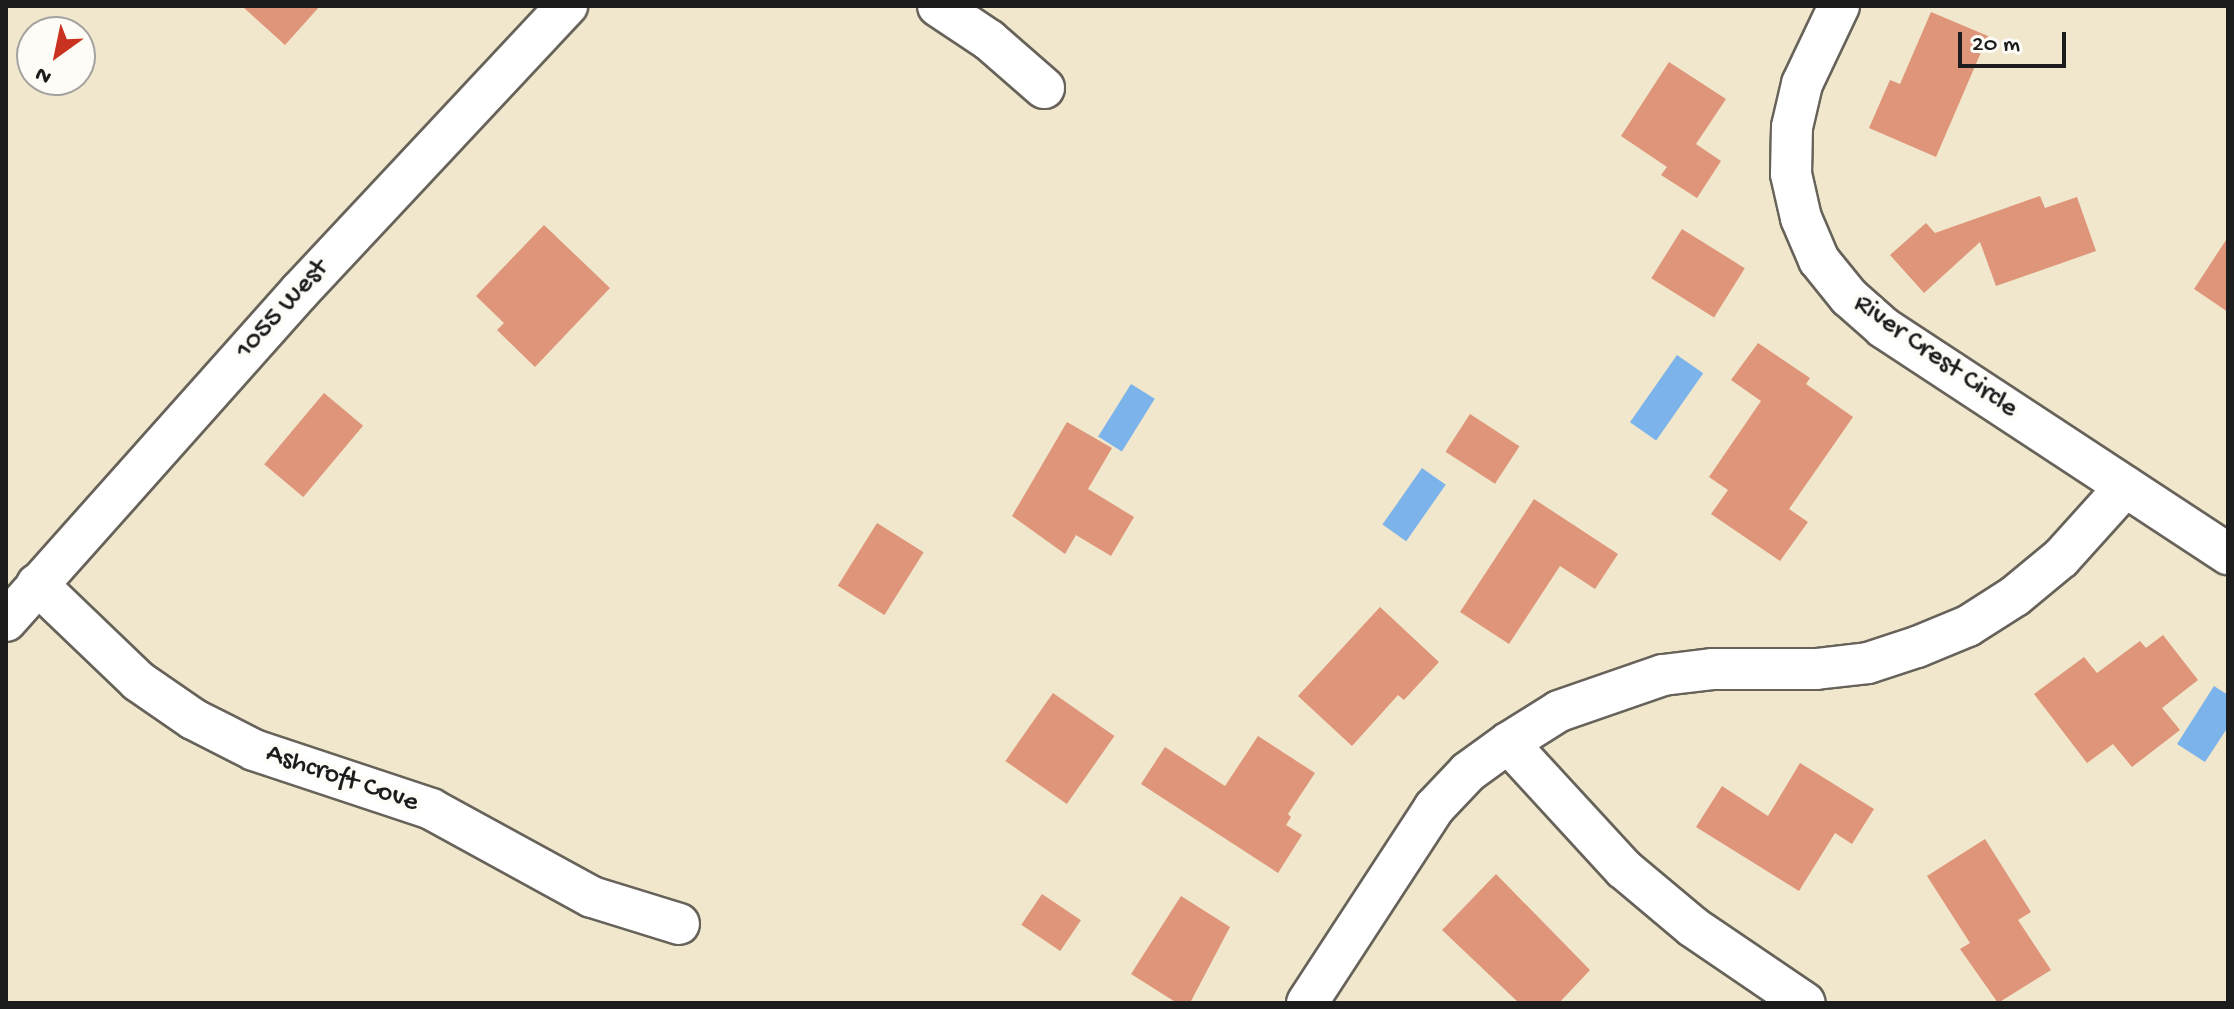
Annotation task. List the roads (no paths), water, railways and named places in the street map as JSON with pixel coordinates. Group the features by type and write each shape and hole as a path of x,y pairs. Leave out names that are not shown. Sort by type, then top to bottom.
{"street":[{"name":"1055 West","path":"6,621 523,48 567,6"},
{"path":"938,6 989,40 1044,88"},
{"name":"River Crest Circle","path":"1839,6 1802,84 1792,127 1791,174 1801,218 1819,260 1849,297 1884,328 2228,554"},
{"path":"1307,1003 1434,808 1468,772 1508,743 1559,711 1663,675 1712,669 1816,669 1868,663 1968,626 2015,596 2061,558 2125,487"},
{"name":"Ashcroft Cove","path":"37,584 138,681 193,719 254,750 431,809 592,897 679,924"},
{"path":"1508,743 1624,869 1693,927 1805,1003"}],"water":[{"path":"1677,355 1703,373 1656,441 1630,422"},
{"path":"1131,384 1155,399 1122,451 1098,437"},
{"path":"1422,468 1446,485 1406,541 1382,525"},
{"path":"2214,686 2228,695 2228,727 2205,762 2177,744"}]}
